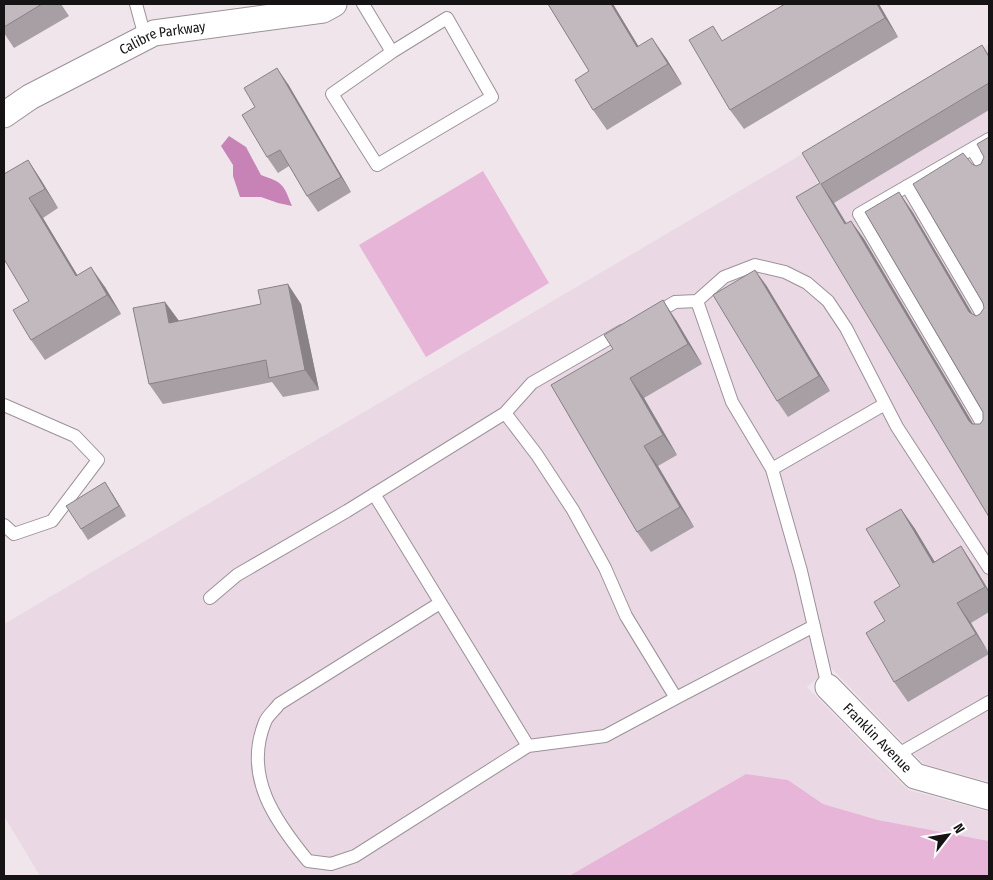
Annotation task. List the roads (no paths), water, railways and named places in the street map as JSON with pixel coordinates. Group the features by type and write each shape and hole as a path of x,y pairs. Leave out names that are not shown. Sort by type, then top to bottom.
{"street":[{"name":"Calibre Parkway","path":"4,115 30,97 154,33 322,10 334,4"},
{"name":"Franklin Avenue","path":"828,687 915,776 989,797"}],"lane":[{"path":"136,4 145,37"},
{"path":"363,4 392,52"},
{"path":"447,18 492,98 377,165 332,94 392,52 447,18"},
{"path":"989,139 860,214 989,435"},
{"path":"972,148 989,176"},
{"path":"907,186 989,326"},
{"path":"210,598 237,575 505,414 532,383 583,352 675,302 697,301 724,277 755,265 786,272 807,283 828,301 846,328 897,427 989,568"},
{"path":"697,301 732,402 772,469 801,571 828,687"},
{"path":"4,404 75,436 98,460 52,521 14,534 4,525"},
{"path":"772,469 885,404"},
{"path":"505,414 537,455 573,510 605,568 626,616 676,698"},
{"path":"374,494 528,746"},
{"path":"440,603 279,704 265,721 258,751 260,780 268,805 282,828 308,861 331,864 354,856 528,746 605,736 814,626"},
{"path":"895,756 989,702"}]}
